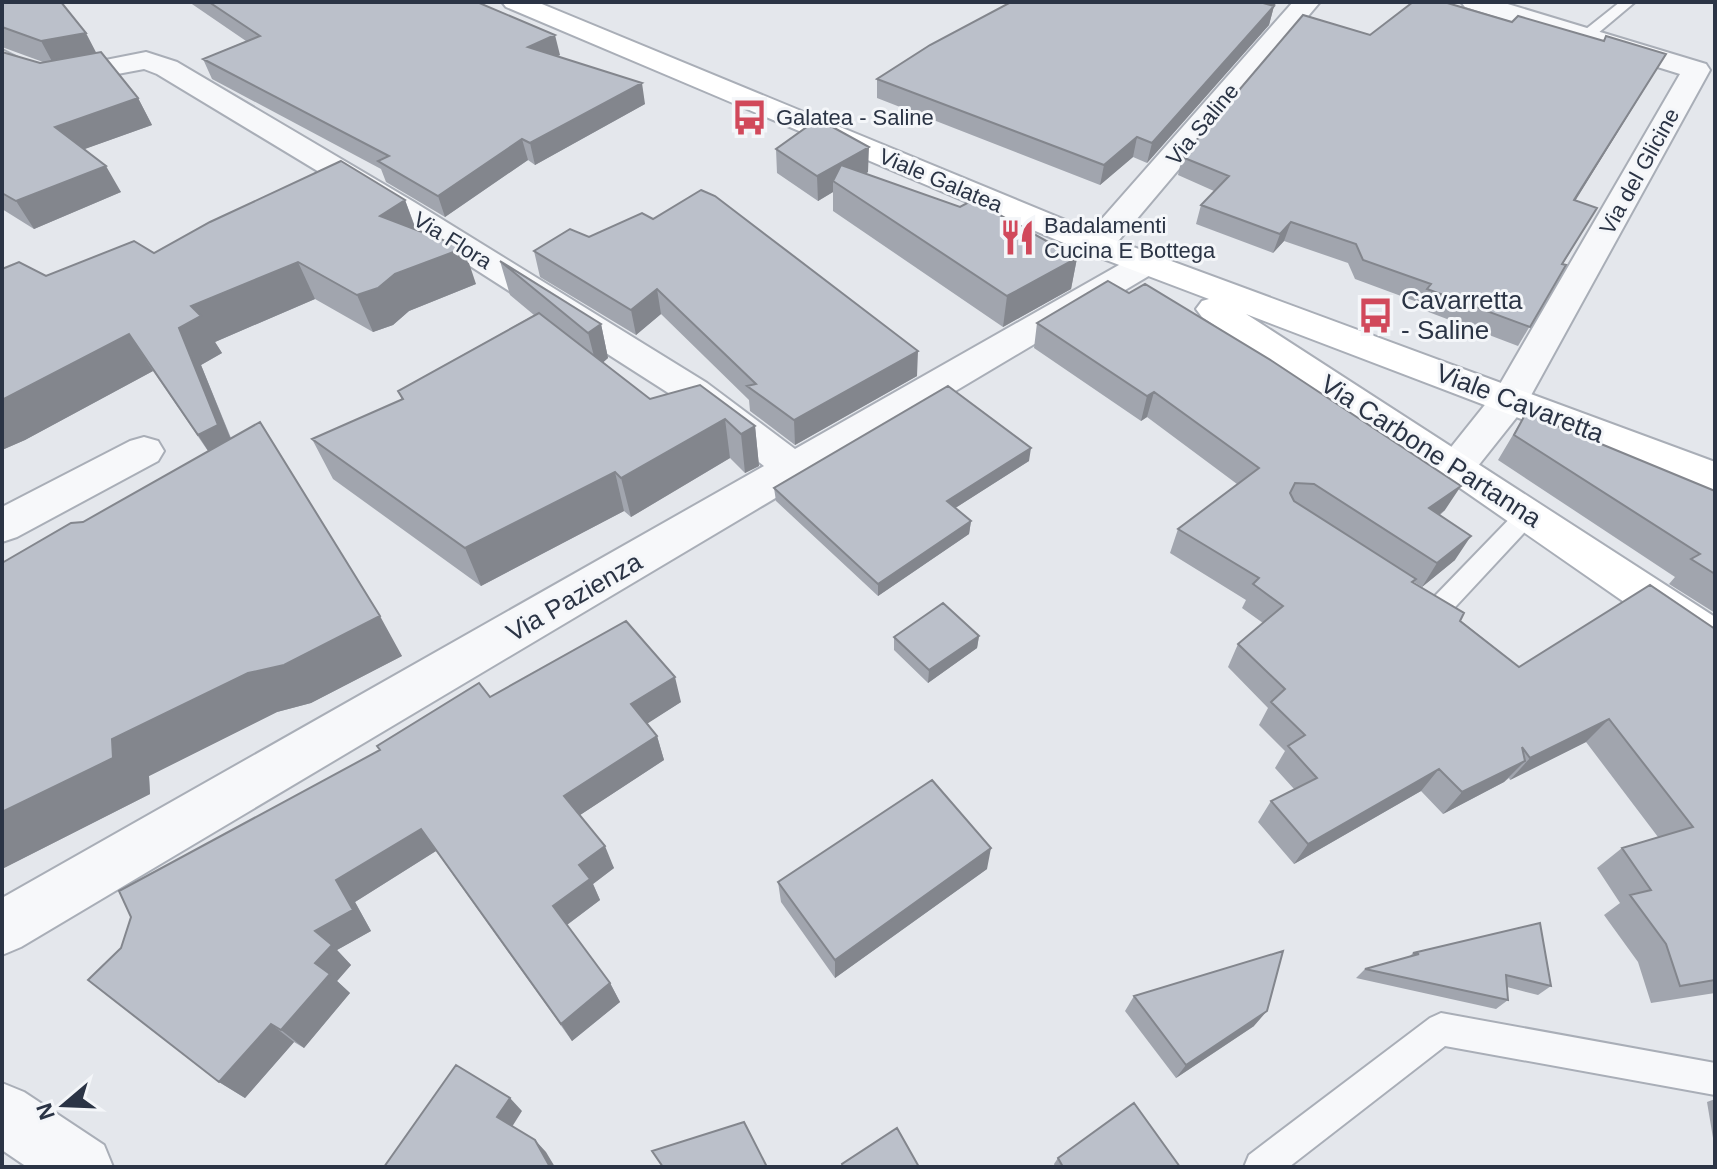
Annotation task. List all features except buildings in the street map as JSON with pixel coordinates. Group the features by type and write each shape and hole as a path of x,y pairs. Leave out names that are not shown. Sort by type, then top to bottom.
{"main road":[{"name":"Viale Galatea","path":"515,2 1145,264"},
{"name":"Viale Cavaretta","path":"1145,264 1715,478"},
{"name":"Via Carbone Partanna","path":"1145,264 1456,466 1715,641"}],"street":[{"name":"Via Saline","path":"1097,245 1307,2"},
{"name":"Via del Glicine","path":"1456,466 1511,399 1696,70 1474,2"},
{"name":"Via Flora","path":"2,58 10,65 54,78 146,60 167,68 403,209 694,392 794,469"},
{"name":"Via Pazienza","path":"2,928 1145,264"},
{"path":"2,526 144,451"},
{"path":"2,1114 82,1167"}],"lane":[{"path":"1586,36 1628,2"},
{"path":"1396,586 1435,612 1528,514"},
{"path":"1261,1167 1441,1029 1715,1079"}],"place":[{"name":"Galatea - Saline","path":"750,117"},
{"name":"Badalamenti Cucina E Bottega","path":"1018,238"},
{"name":"Cavarretta - Saline","path":"1375,315"}]}
